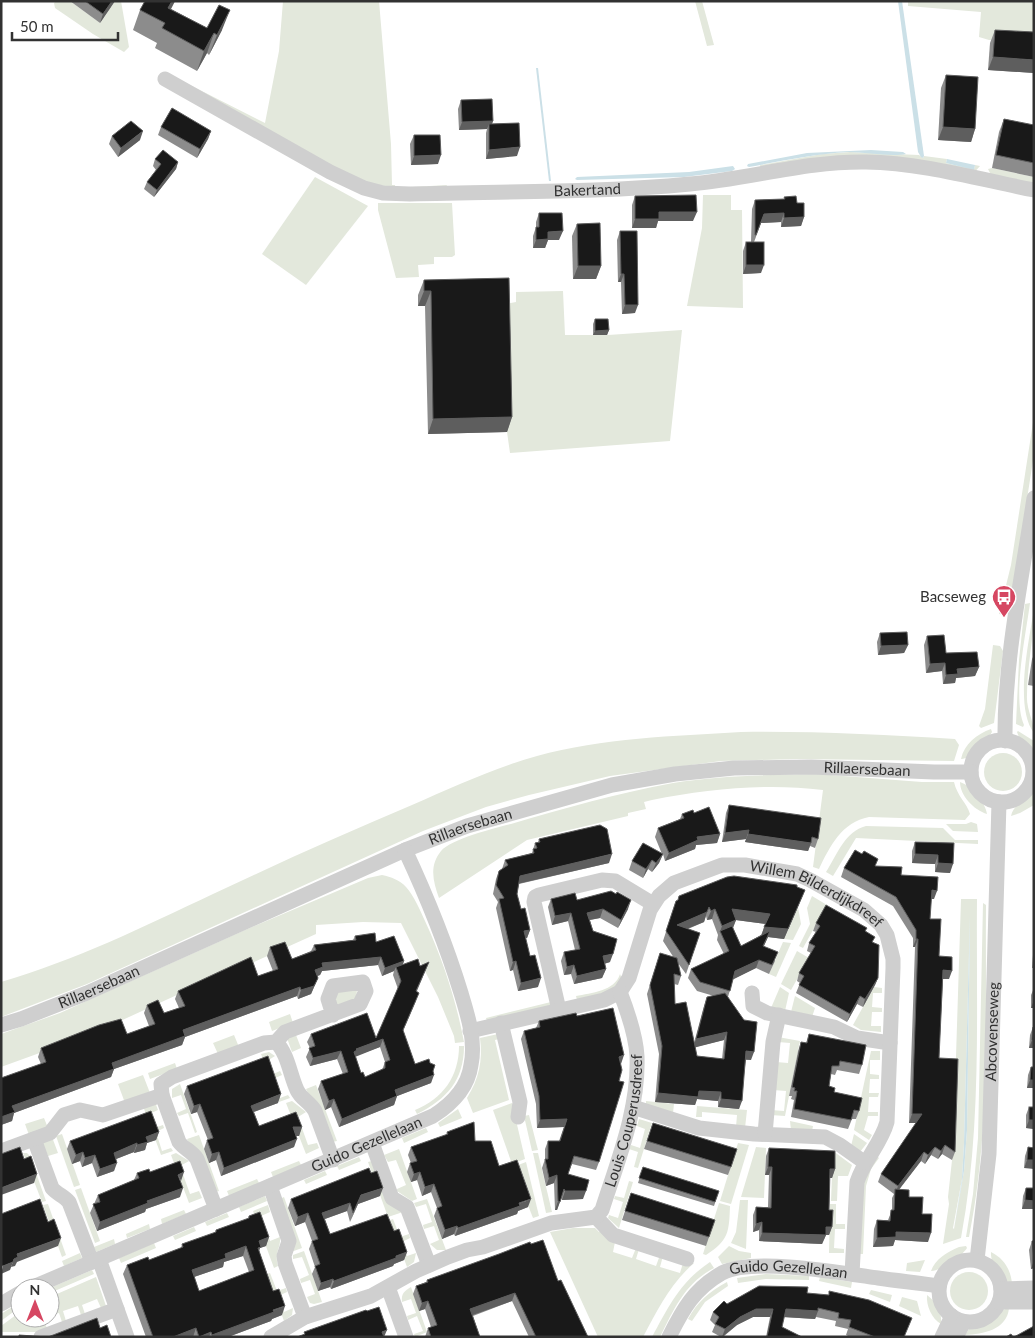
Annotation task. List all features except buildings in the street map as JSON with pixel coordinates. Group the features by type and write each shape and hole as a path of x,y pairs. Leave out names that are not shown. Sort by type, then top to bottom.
{"street":[{"name":"Bakertand","path":"165,79 330,172 364,188 383,193 410,194 585,189 690,184 829,163 866,162 902,164 927,168 1034,190"},
{"path":"1005,741 1006,702 1011,654 1034,498"},
{"path":"1005,741 1014,743 1023,749 1033,765 1033,777 1029,788 1021,796 1011,801 1000,802 988,799 980,793 974,783 971,772 973,762 981,749 994,742 1005,741"},
{"name":"Rillaersebaan","path":"1,1025 87,993 405,850 494,817 612,784 675,774 734,768 768,767 971,772"},
{"name":"Abcovenseweg","path":"977,1260 989,1154 1000,802"},
{"name":"Guido Gezellelaan","path":"54,1278 433,1116 446,1107 458,1094 465,1083 471,1066 473,1050 470,1030 444,940 405,850"},
{"name":"Willem Bilderdijkdreef","path":"620,992 629,978 653,904 658,896 674,883 722,865 735,864 797,874 864,910 881,926 887,935 892,953 893,968 887,1122 880,1140 864,1162 857,1182 852,1274"},
{"path":"559,1010 534,902 535,897 539,894 609,879 653,904"},
{"path":"470,1030 604,1000 620,992"},
{"name":"Louis Couperusdreef","path":"596,1217 602,1210 633,1107 637,1053 627,1011 620,992"},
{"path":"752,993 753,1006 767,1012 834,1027 857,1038 890,1043"},
{"path":"216,1209 197,1159 194,1154 182,1147 179,1142 162,1095 161,1084 172,1077 264,1043 276,1042 285,1032 332,1015"},
{"path":"765,1134 774,1042 779,1015"},
{"path":"501,1023 520,1102 518,1117"},
{"path":"276,1042 283,1052 301,1098 312,1104 333,1160"},
{"path":"1,1151 50,1133 64,1115 80,1110 103,1115 162,1095"},
{"path":"633,1107 699,1128 825,1137 840,1144 864,1162"},
{"path":"34,1139 52,1188 69,1202 117,1309 127,1337"},
{"path":"372,1143 389,1193 395,1201 407,1207 429,1265"},
{"path":"270,1186 289,1241 284,1256 305,1317"},
{"path":"271,1337 305,1317 335,1306 352,1303 388,1287 429,1265 467,1250 483,1247 552,1223 596,1217 613,1235 687,1258"},
{"path":"977,1260 993,1270 998,1279 1000,1295 993,1311 985,1318 975,1321 958,1319 944,1308 939,1286 942,1276 948,1268 957,1262 977,1260"},
{"name":"Guido Gezellelaan","path":"669,1337 686,1305 701,1288 724,1272 742,1268 769,1266 816,1269 939,1286"},
{"path":"388,1287 406,1337"},
{"path":"1000,1295 1034,1288"},
{"path":"1000,1295 1034,1302"},
{"path":"41,1337 117,1309"},
{"path":"942,1337 958,1319"},
{"path":"956,1337 958,1319"}],"shaded area":[{"path":"56,1 70,1 100,23 115,1 121,1 129,47 124,52 93,34 55,8 54,3"},
{"path":"283,1 379,1 391,144 392,185 395,185 395,188 447,185 445,189 407,191 357,180 190,85 265,123 279,51"},
{"path":"695,1 702,1 714,45 707,46"},
{"path":"908,1 1034,1 1034,42 989,40 979,37 981,12 908,6"},
{"path":"850,152 919,155 923,158 924,156 947,159 946,163 974,169 975,165 980,166 973,174 934,165 761,170 760,165 822,154"},
{"path":"992,168 1034,177 1034,186 992,177 988,169"},
{"path":"315,177 368,206 306,285 262,254"},
{"path":"703,195 731,195 731,210 742,210 743,308 687,306 702,228"},
{"path":"378,203 452,203 455,255 452,257 434,257 434,264 418,265 419,277 396,278 378,210"},
{"path":"563,291 565,335 608,335 682,330 670,441 510,453 507,432 505,304 516,302 516,292"},
{"path":"1034,416 1034,454 1012,596 1007,596 1004,615 999,614 1011,565"},
{"path":"1030,603 1023,648 1019,699 1023,727 1016,724 1019,660 1025,604"},
{"path":"1034,609 1027,695 1034,733 1028,722 1024,691"},
{"path":"993,645 1000,646 1003,651 994,723 981,728 979,726 985,709"},
{"path":"991,729 992,732 979,749 970,756 961,759 965,749 972,740"},
{"path":"1018,731 1034,741 1034,750 1021,741"},
{"path":"741,732 822,733 955,739 959,745 954,761 796,759 721,761 610,776 486,807 423,831 87,984 1,1017 1,982 56,964 109,942 312,848 489,772 537,756 587,745 639,739"},
{"path":"1003,753 1016,759 1022,772 1016,785 1003,791 990,785 984,772 990,759"},
{"path":"817,774 922,782 954,782 970,814 965,820 869,817 860,820 851,824 838,836 819,869 813,867 823,790 759,787 673,796 644,802 646,809 628,813 628,816 527,840 439,898 437,892 433,874 435,862 441,851 454,842 484,831 592,801 673,783 727,777"},
{"path":"960,782 977,795 984,804 987,814 969,802 962,792"},
{"path":"1034,789 1034,805 1011,816 1017,805"},
{"path":"971,822 977,824 978,832 953,831 946,824 966,824"},
{"path":"866,826 943,828 955,840 978,840 978,844 856,838 833,876 826,872 847,838 852,833"},
{"path":"382,875 395,879 404,885 419,908 438,950 457,1011 464,1042 455,1043 438,997 401,923 363,922 316,925 316,934 241,968 240,966 92,1034 1,1067 1,1034 60,1013 245,930 368,878"},
{"path":"812,896 827,905 803,948 799,946 810,924 807,908"},
{"path":"961,899 977,899 975,1112 968,1196 961,1238 943,1244 949,1204 948,1197 953,1151","holes":["970,915 967,1130 964,1171 954,1229 962,1179 964,1142"]},
{"path":"983,903 986,905 984,1113 976,1196 969,1237 966,1237 973,1194 978,1138"},
{"path":"798,907 801,924 793,940 784,939"},
{"path":"783,942 791,943 776,977 769,974"},
{"path":"797,951 809,958 791,990 781,984"},
{"path":"620,974 622,979 611,991 577,1000 576,996 608,988 617,980"},
{"path":"780,987 789,993 785,1011 771,1008"},
{"path":"874,987 882,988 882,993 873,993 872,1007 882,1008 882,1012 872,1012 871,1026 881,1026 881,1032 861,1030 853,1025"},
{"path":"357,990 356,999 339,1005 336,1003 334,996 337,991"},
{"path":"795,996 815,1008 812,1017 791,1012"},
{"path":"551,1002 552,1006 487,1021 486,1018"},
{"path":"290,1014 293,1023 272,1031 269,1022"},
{"path":"498,1034 499,1039 495,1040 509,1100 473,1113 467,1098 475,1084 479,1069 481,1054 480,1038"},
{"path":"234,1035 239,1047 218,1054 213,1043"},
{"path":"296,1035 301,1048 292,1052 287,1038"},
{"path":"778,1037 800,1041 785,1116 771,1115 771,1110 784,1111 786,1091 773,1090 776,1062 788,1063 790,1043 778,1042"},
{"path":"459,1046 464,1046 461,1069 457,1079 437,1102 417,1114 415,1110 434,1100 452,1077 456,1067"},
{"path":"871,1051 880,1051 880,1060 870,1060 870,1074 879,1075 879,1079 870,1079 869,1093 879,1093 878,1097 869,1097 868,1112 878,1112 878,1116 868,1116 864,1130 872,1135 869,1140 854,1130"},
{"path":"269,1052 275,1056 267,1061 271,1075 280,1071 282,1075 273,1079 280,1098 288,1095 290,1098 279,1102 261,1054"},
{"path":"175,1063 177,1069 150,1079 148,1073"},
{"path":"143,1075 150,1093 125,1103 118,1084"},
{"path":"180,1084 197,1132 195,1133 188,1113 179,1116 177,1113 186,1109 181,1095 172,1098 172,1089"},
{"path":"316,1085 337,1141 332,1142 306,1089"},
{"path":"292,1101 306,1112 298,1117 308,1145 317,1143 319,1148 306,1154 286,1103"},
{"path":"646,1101 674,1104 673,1113 646,1106"},
{"path":"155,1102 158,1110 149,1114 154,1128 163,1125 164,1128 156,1132 162,1151 171,1148 173,1151 161,1155 143,1106"},
{"path":"512,1103 525,1159 512,1164 493,1110"},
{"path":"697,1106 747,1110 745,1128 736,1127 737,1115 702,1112 702,1117 696,1117"},
{"path":"458,1109 462,1118 440,1127 438,1123"},
{"path":"529,1115 538,1150 532,1151 524,1116"},
{"path":"44,1118 48,1128 29,1135 25,1124"},
{"path":"639,1119 652,1123 638,1168 634,1167 638,1152 629,1149 631,1145 640,1148 645,1129 637,1126"},
{"path":"790,1121 813,1126 812,1131 791,1130"},
{"path":"426,1128 428,1132 404,1143 402,1138"},
{"path":"62,1134 80,1185 74,1187 56,1136"},
{"path":"854,1134 867,1143 860,1152 851,1146"},
{"path":"199,1135 219,1191 215,1192 187,1139"},
{"path":"52,1137 58,1153 48,1156 41,1141"},
{"path":"738,1143 749,1145 731,1204 720,1201"},
{"path":"756,1147 766,1148 764,1198 741,1197"},
{"path":"399,1149 417,1199 412,1201 397,1191 397,1189 406,1185 396,1160 388,1162 384,1155"},
{"path":"833,1151 852,1165 848,1176 838,1176 837,1201 831,1201"},
{"path":"23,1153 27,1153 30,1156 46,1201 42,1202"},
{"path":"176,1153 189,1161 180,1166 190,1194 199,1191 202,1198 189,1203 171,1155"},
{"path":"533,1153 538,1153 552,1212 546,1213"},
{"path":"876,1155 879,1158 871,1169 866,1186 863,1254 859,1254 862,1185"},
{"path":"359,1157 361,1161 339,1170 337,1166"},
{"path":"299,1161 301,1165 273,1177 271,1172"},
{"path":"372,1161 403,1212 388,1217 368,1162"},
{"path":"526,1162 539,1216 533,1218 513,1167"},
{"path":"325,1171 327,1175 306,1184 304,1180"},
{"path":"257,1179 259,1183 229,1196 227,1191"},
{"path":"629,1181 633,1182 619,1228 608,1218 609,1215 618,1218 623,1202 614,1199 615,1196 624,1198"},
{"path":"81,1188 100,1241 95,1243 75,1190"},
{"path":"265,1196 267,1201 241,1212 239,1207"},
{"path":"284,1197 302,1248 291,1252 280,1199"},
{"path":"427,1199 446,1250 437,1250 430,1244 439,1240 434,1226 424,1229 423,1225 432,1222 426,1204 416,1207 414,1203"},
{"path":"740,1200 748,1200 746,1249 731,1243 736,1232"},
{"path":"719,1203 730,1206 728,1229 719,1245 706,1255 703,1254"},
{"path":"48,1204 66,1255 62,1257 43,1205"},
{"path":"830,1204 836,1204 836,1224 845,1224 845,1229 835,1229 834,1248 844,1249 844,1253 829,1253"},
{"path":"268,1205 270,1212 261,1216 270,1241 280,1237 277,1254 278,1266 274,1268 253,1211"},
{"path":"184,1210 186,1214 162,1224 161,1219"},
{"path":"227,1213 229,1217 207,1226 205,1222"},
{"path":"393,1219 400,1237 409,1234 410,1238 402,1242 407,1256 416,1253 414,1262 407,1267 390,1220"},
{"path":"149,1224 150,1229 127,1238 126,1234"},
{"path":"194,1227 196,1231 175,1240 173,1236"},
{"path":"573,1228 595,1228 599,1232 601,1230 615,1242 613,1252 632,1258 636,1248 639,1249 636,1259 656,1266 660,1255 663,1256 660,1267 680,1273 683,1263 689,1261 694,1263 671,1288 643,1337 598,1337 550,1232"},
{"path":"114,1239 115,1244 96,1252 94,1247"},
{"path":"154,1243 156,1248 121,1263 119,1258"},
{"path":"729,1246 739,1251 751,1253 751,1258 722,1264 718,1257"},
{"path":"966,1246 967,1248 951,1263 931,1271 935,1263 942,1256 959,1247"},
{"path":"304,1251 322,1302 310,1303 307,1297 315,1294 310,1280 301,1283 300,1279 309,1275 302,1257 293,1259 293,1255"},
{"path":"991,1252 1006,1265 1012,1284 997,1271 992,1261"},
{"path":"80,1253 82,1258 64,1266 62,1261"},
{"path":"925,1260 920,1272 906,1271 907,1263"},
{"path":"710,1262 714,1268 695,1281 688,1289 681,1298 660,1337 652,1337 676,1295 691,1278"},
{"path":"92,1270 94,1274 60,1289 60,1284"},
{"path":"969,1272 983,1277 988,1291 983,1305 969,1310 955,1305 950,1291 955,1277"},
{"path":"270,1273 277,1291 286,1288 287,1292 278,1296 284,1312 293,1308 292,1315 284,1321 267,1274"},
{"path":"766,1274 809,1276 809,1280 766,1279 738,1283 737,1278"},
{"path":"96,1277 106,1306 101,1308 97,1299 82,1305 85,1314 81,1315 78,1306 63,1311 66,1321 62,1322 60,1316 60,1293"},
{"path":"820,1277 852,1282 851,1288 819,1281"},
{"path":"727,1282 728,1286 705,1302 692,1321 688,1319 704,1298"},
{"path":"411,1287 427,1332 415,1337 414,1334 423,1331 417,1316 408,1320 407,1316 416,1313 411,1299 402,1302 404,1293"},
{"path":"871,1290 892,1295 890,1302 869,1294"},
{"path":"927,1295 938,1308 941,1315 941,1324 930,1312"},
{"path":"902,1297 917,1301 921,1316 899,1306"},
{"path":"10,1308 10,1314 1,1321 1,1314"},
{"path":"1009,1308 1004,1321 999,1326 986,1332 965,1335 969,1329 984,1323 1002,1310"},
{"path":"10,1319 10,1328 47,1328 36,1332 1,1332 1,1326"}],"water":[{"path":"898,1 902,1 923,158 918,152"},
{"path":"536,68 538,68 551,181 549,181"},
{"path":"871,150 903,152 906,154 848,152 747,166 748,164 807,153"},
{"path":"947,159 975,165 974,170 946,163"},
{"path":"733,166 735,169 732,171 684,177 575,179 577,177 689,172"},
{"path":"970,915 967,1130 964,1171 954,1229 962,1179 964,1142"}],"place":[{"name":"Bacseweg","path":"1004,618"}]}
